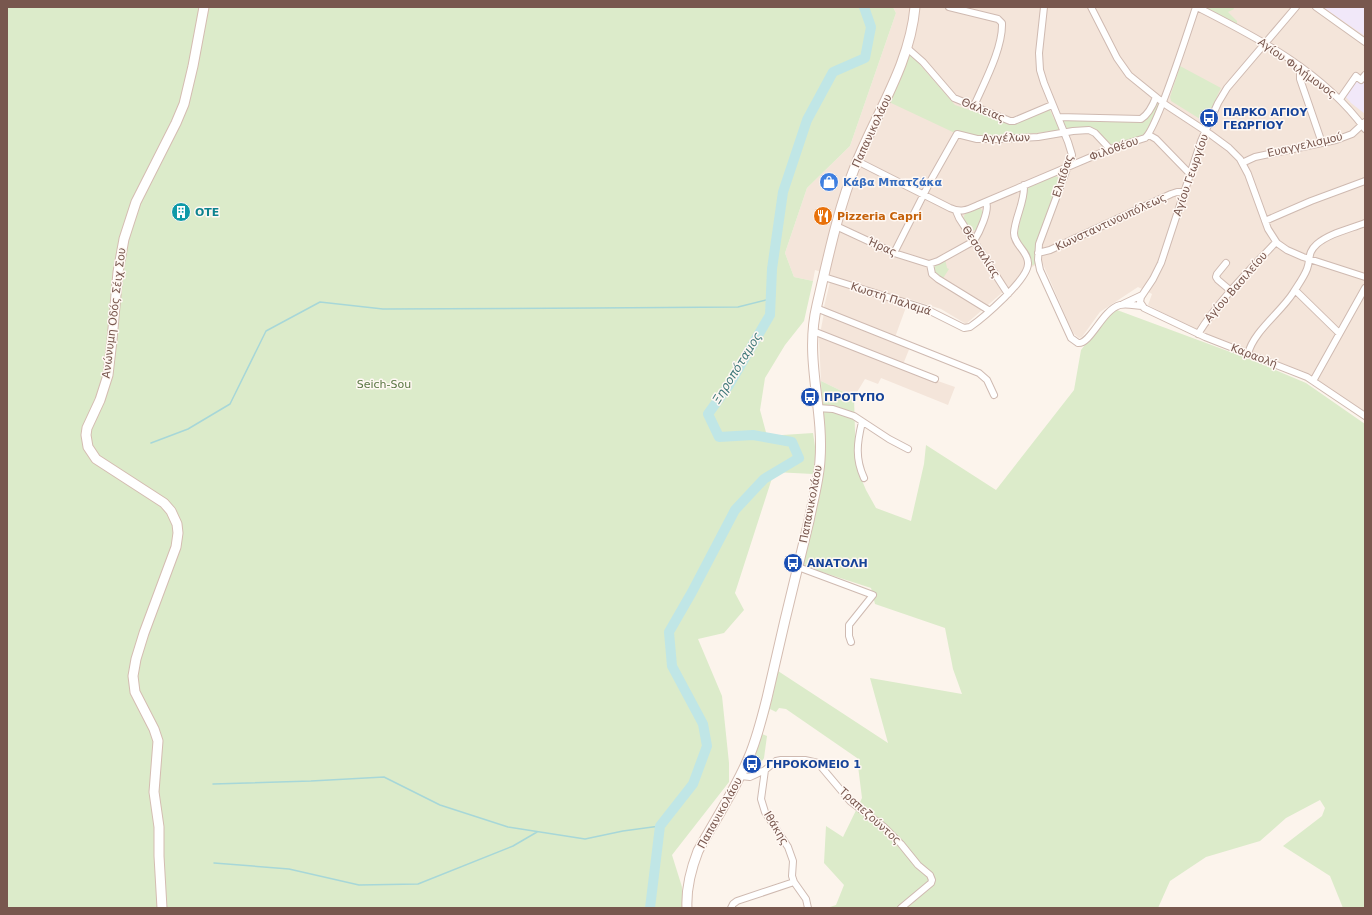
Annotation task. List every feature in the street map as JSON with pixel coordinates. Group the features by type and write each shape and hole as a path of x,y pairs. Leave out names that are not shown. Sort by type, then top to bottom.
{"street":[{"name":"Ανώνυμη Οδός Σέιχ Σου","path":"162,908 159,827 154,792 158,741 154,729 135,692 133,676 136,659 142,640 176,547 178,529 171,511 164,503 96,459 88,447 86,435 87,428 100,400 108,375 118,272 124,239 136,202 184,104 204,7"},
{"name":"Παπανικολάου","path":"687,908 689,878 693,863 698,851 741,776 760,724 819,473 820,444 812,354 812,331 816,308 844,198 857,161 890,91 907,48 915,7"},
{"path":"949,7 1000,20 1002,24 991,70 974,106"},
{"name":"Ελπίδας","path":"1044,7 1039,53 1042,79 1072,152 1041,239 1038,253 1041,273 1071,338 1080,344 1085,342 1100,320 1109,311 1123,304"},
{"path":"1091,7 1122,66 1132,79 1163,102 1169,104 1203,125 1206,130 1229,148 1242,163 1248,174 1265,221 1276,242 1291,252 1308,259 1364,275"},
{"name":"Αγίου Φιλήμονος","path":"1197,7 1266,43 1300,67 1340,99 1364,126"},
{"name":"Φιλοθέου","path":"956,210 966,210 1110,149 1142,139 1149,135 1163,102 1197,7"},
{"name":"Αγίου Γεωργίου","path":"1141,305 1142,295 1153,279 1161,262 1206,130 1224,92 1296,7"},
{"path":"1316,7 1365,42"},
{"name":"Θάλειας","path":"907,48 923,62 953,97 1012,122 1052,105"},
{"path":"1300,67 1300,79 1322,144"},
{"path":"1340,99 1356,76 1361,80 1365,75"},
{"path":"1058,117 1141,119 1152,106 1156,97"},
{"name":"Ευαγγελισμού","path":"1242,163 1255,157 1322,144 1350,135 1364,126"},
{"name":"Αγγέλων","path":"894,253 923,194 957,134 977,139 1002,139 1038,137 1091,131 1095,133 1110,149"},
{"path":"1149,135 1156,139 1190,174"},
{"path":"857,161 956,210"},
{"path":"1265,221 1311,201 1365,181"},
{"name":"Κωστή Παλαμά","path":"824,277 926,309 964,328 972,326 1008,294 1027,270 1028,260 1014,235 1023,197 1024,186"},
{"name":"Κωνσταντινουπόλεως","path":"1038,253 1050,250 1171,194 1184,192"},
{"path":"986,202 988,206 974,241 930,264 932,274 938,279 990,311"},
{"name":"Θεσσαλίας","path":"956,210 959,218 1008,294"},
{"path":"1248,354 1253,342 1284,306 1295,290 1306,270 1308,259 1313,249 1321,242 1332,236 1365,224"},
{"name":"Ήρας","path":"836,226 894,253 930,264"},
{"name":"Αγίου Βασιλείου","path":"1198,334 1231,291 1276,242"},
{"path":"1226,264 1216,277 1231,291"},
{"path":"1313,380 1365,288"},
{"path":"1295,290 1339,333"},
{"path":"1123,304 1142,295"},
{"path":"1123,304 1141,305"},
{"name":"Καραολή","path":"1141,305 1198,334 1313,380 1365,416"},
{"path":"816,308 979,372 987,380 994,395"},
{"path":"812,331 935,379"},
{"path":"817,408 832,409 854,416 908,449"},
{"path":"862,422 858,446 858,457 864,478"},
{"path":"798,567 873,596 849,625 849,636 851,642"},
{"name":"Τραπεζούντος","path":"765,770 776,761 782,759 808,760 818,763 850,801 884,827 897,840 932,880 931,883 901,908"},
{"path":"741,776 750,777 765,770"},
{"name":"Ιθάκης","path":"765,770 761,799 765,812 788,847 793,861 792,876 794,882"},
{"path":"731,908 737,901 794,882 806,899 808,908"}],"shaded area":[{"path":"893,7 1365,7 1365,412 1305,372 1202,333 1148,305 1152,294 1138,287 1100,312 1082,337 1079,338 1074,334 1069,324 1042,262 1024,271 1011,285 966,324 941,309 909,299 894,340 910,347 902,367 955,387 948,405 881,378 878,384 865,379 854,397 821,381 819,339 824,307 830,282 838,285 839,278 815,270 813,281 794,277 785,253 807,188 850,146 896,13"},
{"path":"1323,7 1365,7 1365,36 1356,30"},
{"path":"1365,77 1365,114 1345,96 1357,78"}],"green space":[{"name":"Seich-Sou","path":"7,7 893,7 896,13 850,146 807,188 785,253 794,277 813,281 804,321 785,345 765,378 760,410 767,436 813,433 816,453 813,474 774,472 735,593 744,610 724,633 698,639 722,696 729,763 729,782 672,855 682,887 683,908 7,908"},
{"path":"1205,7 1233,7 1234,9 1228,12 1237,21 1237,24"},
{"path":"909,52 955,105 1008,123 1049,108 1054,119 1102,122 1140,121 1156,102 1159,104 1146,134 1111,145 1095,129 1090,127 999,137 957,134 889,102"},
{"path":"1180,66 1221,88 1208,114 1200,119 1171,101 1170,97"},
{"path":"1055,176 1060,178 1037,242 1035,264 1031,266 1017,236 1027,188"},
{"path":"980,208 983,212 976,230 971,231 963,218 966,212"},
{"path":"945,259 947,268 949,269 942,280 935,275 934,264"},
{"path":"1117,310 1252,360 1306,383 1365,424 1365,908 1343,908 1330,876 1283,846 1322,816 1325,808 1320,800 1286,818 1260,841 1206,857 1170,881 1158,908 827,908 836,905 844,885 824,863 826,826 843,837 862,798 857,758 786,709 779,708 776,712 770,709 762,734 767,736 764,758 760,764 748,771 746,770 768,699 772,699 778,671 888,743 870,678 962,694 953,669 945,628 875,604 871,588 800,565 824,468 821,381 854,397 856,466 866,490 876,508 911,521 924,464 926,445 996,490 1074,390 1081,350 1104,320"}],"waterway":[{"name":"Ξηροπόταμος","path":"650,908 660,826 693,784 707,746 703,724 672,666 669,632 735,510 764,479 799,458 792,442 753,435 719,437 708,414 729,385 770,315 772,269 783,192 807,120 833,72 865,58 871,27 864,7"},
{"path":"151,443 188,429 230,404 266,331 320,302 383,309 594,308 738,307 770,299"},
{"path":"213,784 384,777 440,805 508,827 585,839 623,831 660,826"},
{"path":"214,863 289,869 359,885 418,884 513,846 537,832"}],"place":[{"name":"ΠΑΡΚΟ ΑΓΙΟΥ ΓΕΩΡΓΙΟΥ","path":"1209,118"},
{"name":"Κάβα Μπατζάκα","path":"829,182"},
{"name":"ΟΤΕ","path":"181,212"},
{"name":"Pizzeria Capri","path":"823,216"},
{"name":"ΠΡΟΤΥΠΟ","path":"810,397"},
{"name":"ΑΝΑΤΟΛΗ","path":"793,563"},
{"name":"ΓΗΡΟΚΟΜΕΙΟ 1","path":"752,764"}]}
